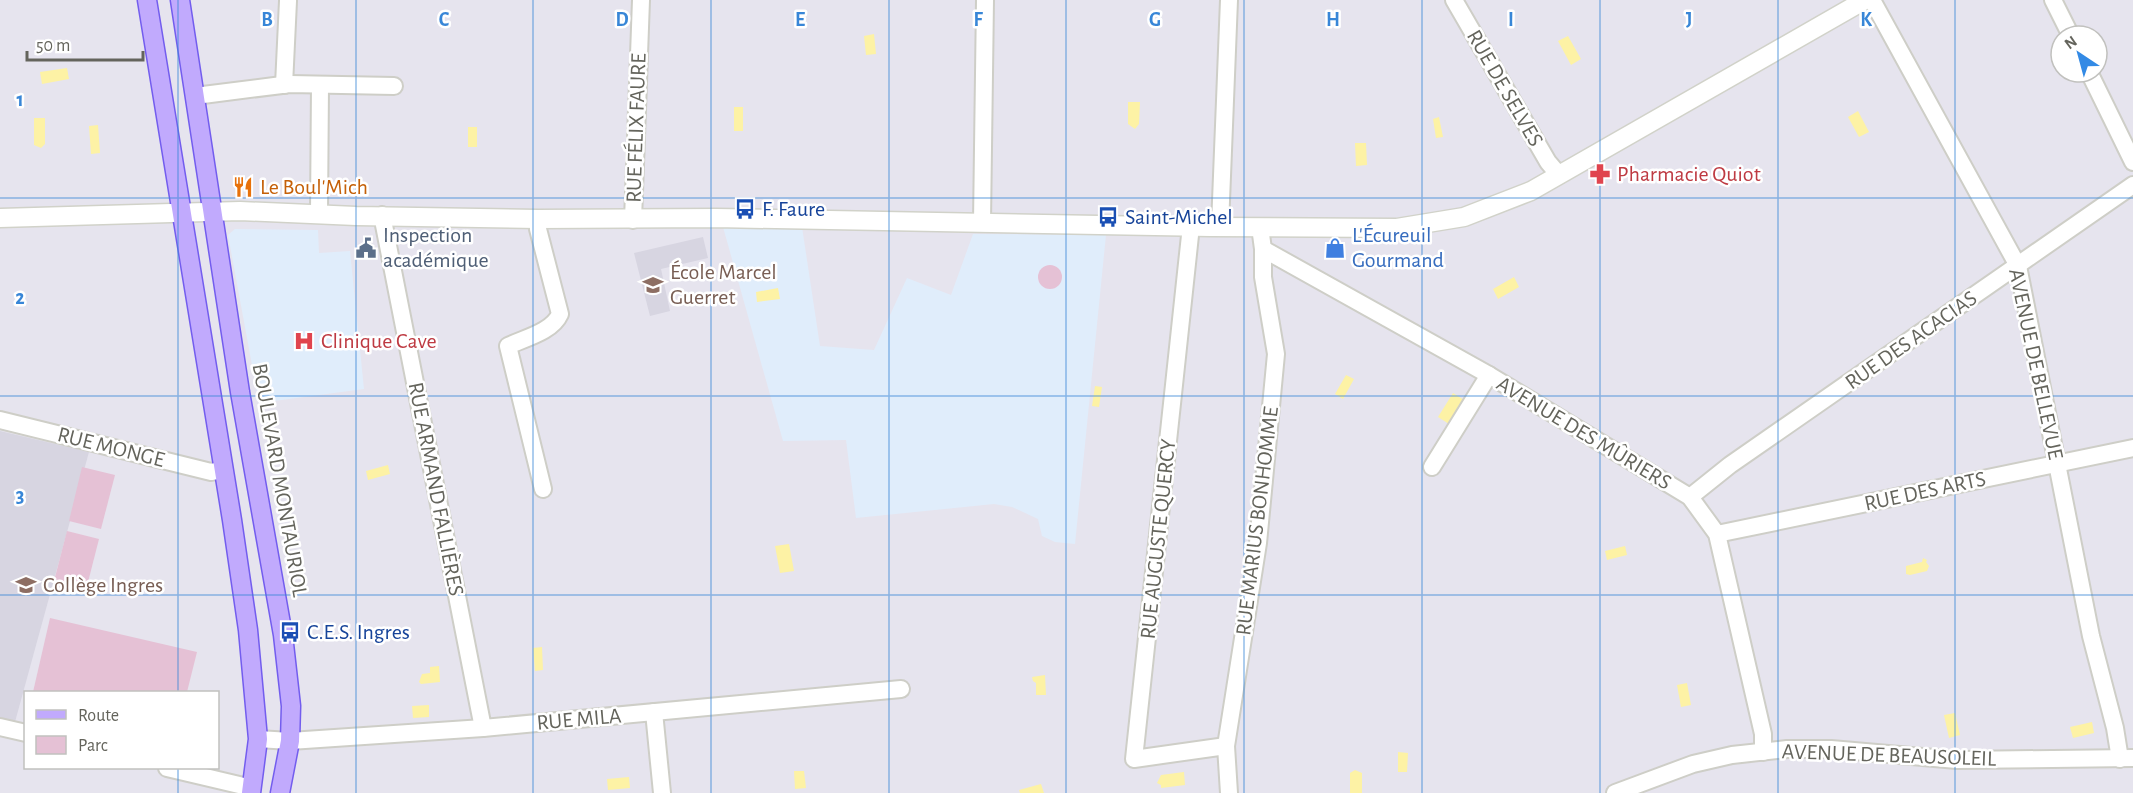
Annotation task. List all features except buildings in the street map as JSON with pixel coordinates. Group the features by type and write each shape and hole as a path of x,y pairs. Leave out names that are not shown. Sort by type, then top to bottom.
{"main road":[{"path":"147,0 183,213 248,630 258,739 251,790"},
{"name":"BOULEVARD MONTAURIOL","path":"180,0 240,392 283,635 291,706 290,741 280,793"}],"street":[{"name":"RUE FÉLIX FAURE","path":"633,220 641,0"},
{"path":"982,222 985,0"},
{"path":"1221,226 1229,0"},
{"name":"RUE DE SELVES","path":"1454,0 1548,162 1559,175"},
{"path":"2053,0 2065,24"},
{"path":"284,85 288,1"},
{"path":"0,218 213,211 538,219 716,218 1397,228 1464,217 1531,192 1861,1"},
{"name":"AVENUE DE BELLEVUE","path":"1861,1 2018,266 2091,636 2115,728 2127,758"},
{"path":"2095,84 2133,162"},
{"path":"195,96 253,87 284,85 320,88 394,86"},
{"path":"319,213 320,88"},
{"name":"RUE DES ACACIAS","path":"1690,497 1730,465 2133,185"},
{"name":"RUE ARMAND FALLIÈRES","path":"382,215 483,728"},
{"path":"538,219 538,229 560,314 556,322 545,330 508,346 543,489"},
{"name":"RUE AUGUSTE QUERCY","path":"1191,226 1134,759 1226,746"},
{"path":"1260,227 1263,249"},
{"name":"RUE MARIUS BONHOMME","path":"1229,793 1226,746 1258,543 1276,354 1263,277 1263,249"},
{"name":"AVENUE DES MÛRIERS","path":"1263,249 1489,375 1690,497 1717,534 1763,734 1763,752"},
{"path":"1432,467 1489,375"},
{"name":"RUE MONGE","path":"0,420 211,472 223,470"},
{"name":"RUE DES ARTS","path":"1717,534 2133,448"},
{"name":"RUE MILA","path":"258,739 290,741 483,728 901,690"},
{"path":"654,712 662,793"},
{"path":"0,726 24,732"},
{"name":"AVENUE DE BEAUSOLEIL","path":"1615,793 1694,764 1732,754 1831,749 1957,760 2127,758"},
{"path":"171,769 251,790"}],"shaded area":[{"path":"874,34 876,54 866,55 864,36"},
{"path":"1568,36 1581,59 1571,65 1558,41"},
{"path":"67,68 69,79 42,84 40,72"},
{"path":"1128,102 1140,102 1139,124 1135,129 1128,124"},
{"path":"734,107 743,107 743,131 734,131"},
{"path":"1858,111 1869,132 1859,137 1848,117"},
{"path":"1439,117 1443,137 1436,138 1433,119"},
{"path":"34,118 45,118 45,144 41,148 34,145"},
{"path":"98,125 100,153 91,154 89,126"},
{"path":"468,127 477,127 477,147 468,147"},
{"path":"1355,143 1366,143 1367,165 1356,166"},
{"path":"723,227 802,227 820,346 874,350 907,278 951,295 973,234 1106,235 1075,544 1055,542 1042,536 1038,519 1012,507 994,504 856,518 846,440 783,441"},
{"name":"Clinique Cave","path":"235,229 318,230 319,253 350,251 364,389 259,403 228,235"},
{"name":"École Marcel Guerret","path":"703,237 708,258 661,269 670,311 650,316 634,253"},
{"path":"1514,277 1519,287 1498,299 1493,289"},
{"path":"778,288 780,299 757,302 756,292"},
{"path":"1346,375 1354,379 1343,399 1335,394"},
{"path":"1095,386 1102,387 1099,407 1092,406"},
{"path":"1453,393 1464,400 1449,424 1438,417"},
{"name":"Collège Ingres","path":"0,431 89,452 15,722 0,718"},
{"path":"388,465 390,474 368,480 366,471"},
{"path":"789,544 794,571 780,573 775,546"},
{"path":"1625,546 1627,555 1607,560 1605,551"},
{"path":"1923,558 1927,560 1929,566 1927,571 1906,574 1906,566 1922,562"},
{"path":"542,647 543,670 535,671 533,648"},
{"path":"439,666 440,682 421,684 419,682 422,674 430,673 430,667"},
{"path":"1045,675 1046,695 1036,695 1036,683 1032,677"},
{"path":"1687,683 1691,705 1681,707 1677,685"},
{"path":"429,705 429,717 413,718 412,706"},
{"path":"1955,713 1960,735 1949,738 1944,715"},
{"path":"2092,722 2094,733 2073,738 2070,727"},
{"path":"1398,752 1408,753 1407,772 1398,772"},
{"path":"1355,770 1362,773 1362,793 1350,793 1350,773"},
{"path":"794,771 804,771 806,788 795,789"},
{"path":"1184,772 1185,785 1161,788 1161,785 1157,783 1161,775"},
{"path":"629,777 630,788 608,790 607,779"},
{"path":"1041,784 1044,793 1020,793 1019,790"}],"green space":[{"path":"1050,265 1055,266 1061,272 1061,282 1055,288 1050,289 1045,288 1039,282 1038,277 1039,272 1045,266"},
{"path":"82,467 115,475 101,529 69,521"},
{"path":"67,531 99,539 85,594 53,585"},
{"path":"50,618 197,652 187,691 33,691"}],"place":[{"name":"Pharmacie Quiot","path":"1600,174"},
{"name":"Le Boul'Mich","path":"243,187"},
{"name":"F. Faure","path":"745,209"},
{"name":"Saint-Michel","path":"1108,217"},
{"name":"Inspection académique","path":"366,248"},
{"name":"L'Écureuil Gourmand","path":"1335,248"},
{"name":"École Marcel Guerret","path":"653,285"},
{"name":"Clinique Cave","path":"304,341"},
{"name":"Collège Ingres","path":"26,585"},
{"name":"C.E.S. Ingres","path":"290,632"}]}
